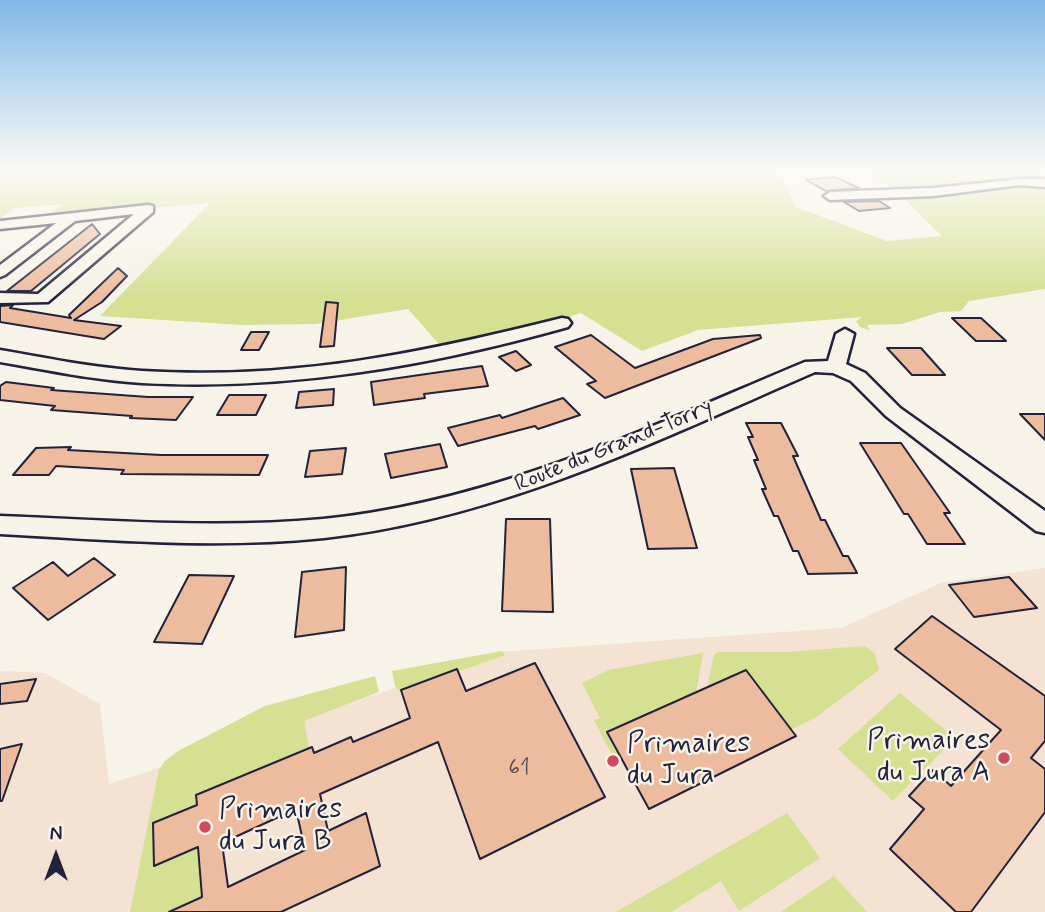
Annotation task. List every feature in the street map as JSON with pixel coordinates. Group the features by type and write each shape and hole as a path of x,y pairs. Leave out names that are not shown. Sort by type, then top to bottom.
{"street":[{"path":"0,222 105,214"},
{"path":"0,298 42,299 143,214"},
{"path":"0,272 73,217"},
{"path":"0,356 141,377 269,377 360,368 492,343 562,323"},
{"path":"845,334 836,367 858,377 893,412 1045,524"},
{"name":"Route du Grand-Torry","path":"0,526 240,533 325,528 375,521 464,502 536,481 812,366 822,364 836,367"}],"shaded area":[{"name":"Primaires du Jura","path":"1045,568 1045,912 0,912 0,671 45,673 100,704 109,784 252,738 497,652 841,628 941,583"}],"green space":[{"path":"51,214 94,214 45,218"},
{"path":"200,214 814,214 887,241 942,236 919,214 1045,214 1045,289 969,301 961,311 940,312 902,324 867,325 870,330 860,327 856,321 863,317 698,330 642,351 581,313 471,347 446,352 408,309 315,324 241,325 100,316"},
{"path":"865,646 875,654 879,670 815,718 784,733 635,753 616,763 594,720 600,718 582,683 609,670 703,653 695,698 706,694 714,655 718,652 787,652"},
{"path":"502,651 505,655 400,692 395,686 392,671"},
{"path":"375,676 379,692 304,721 310,753 202,800 212,912 130,912 159,770 165,761 178,751 265,706"},
{"path":"900,693 955,738 893,801 838,749"},
{"path":"787,813 820,858 739,911 721,881 671,912 616,912"},
{"path":"834,876 867,912 781,912"}],"building":[{"path":"92,224 100,234 31,291 7,291"},
{"path":"118,268 127,276 102,302 74,320 121,326 104,339 0,322 0,306 13,305 10,308 71,318 69,315"},
{"path":"326,302 338,303 334,346 320,347"},
{"path":"952,318 981,318 1006,341 976,341"},
{"path":"251,332 269,332 259,350 241,350"},
{"path":"591,335 635,368 713,339 760,335 761,338 605,398 587,384 596,381 555,347"},
{"path":"887,348 921,348 945,375 912,375"},
{"path":"516,351 531,365 516,371 499,357"},
{"path":"482,366 488,386 424,394 425,398 374,405 371,382"},
{"path":"6,382 54,388 51,390 148,397 193,397 176,420 130,418 132,416 51,410 55,406 0,400 0,386"},
{"path":"334,389 333,405 296,408 299,392"},
{"path":"229,395 266,395 256,415 217,415"},
{"path":"563,398 580,415 538,429 535,426 458,446 448,428 500,415 502,418"},
{"path":"1020,414 1045,414 1045,440"},
{"path":"746,423 781,423 798,456 793,456 821,520 825,520 843,556 848,556 857,573 808,574 798,551 793,551 778,516 774,516 762,489 766,489 754,460 758,460 748,437 753,437"},
{"path":"860,443 901,443 950,513 944,513 965,544 927,544 908,514 904,514"},
{"path":"440,444 447,467 391,478 385,454"},
{"path":"71,447 68,450 161,455 268,455 259,475 121,474 124,470 56,466 49,475 13,475 36,448"},
{"path":"346,448 342,474 305,477 310,451"},
{"path":"674,468 697,548 648,549 631,469"},
{"path":"506,519 550,519 553,612 502,611"},
{"path":"94,558 115,575 48,620 13,588 53,562 68,576"},
{"path":"346,567 344,630 295,637 302,572"},
{"path":"189,575 234,576 202,644 154,642"},
{"path":"1009,577 1037,608 974,617 949,585"},
{"name":"Primaires du Jura A","path":"932,616 1045,696 1045,741 1031,758 1045,769 1045,812 971,912 956,912 890,849 924,809 909,796 933,770 951,786 1001,730 895,649"},
{"path":"535,663 605,797 480,859 438,742 320,794 328,831 366,813 380,866 281,912 169,912 202,897 198,847 154,866 153,823 197,805 196,795 312,747 314,753 351,737 353,742 410,718 401,690 457,669 466,691","holes":["296,809 305,850 228,887 222,843"]},
{"path":"746,670 796,736 649,809 607,732"},
{"path":"36,679 27,701 0,704 0,684"},
{"path":"22,744 2,801 0,801 0,749"}],"place":[{"name":"Primaires du Jura A","path":"1004,758"},
{"name":"Primaires du Jura","path":"613,761"},
{"name":"Primaires du Jura B","path":"205,827"}]}
